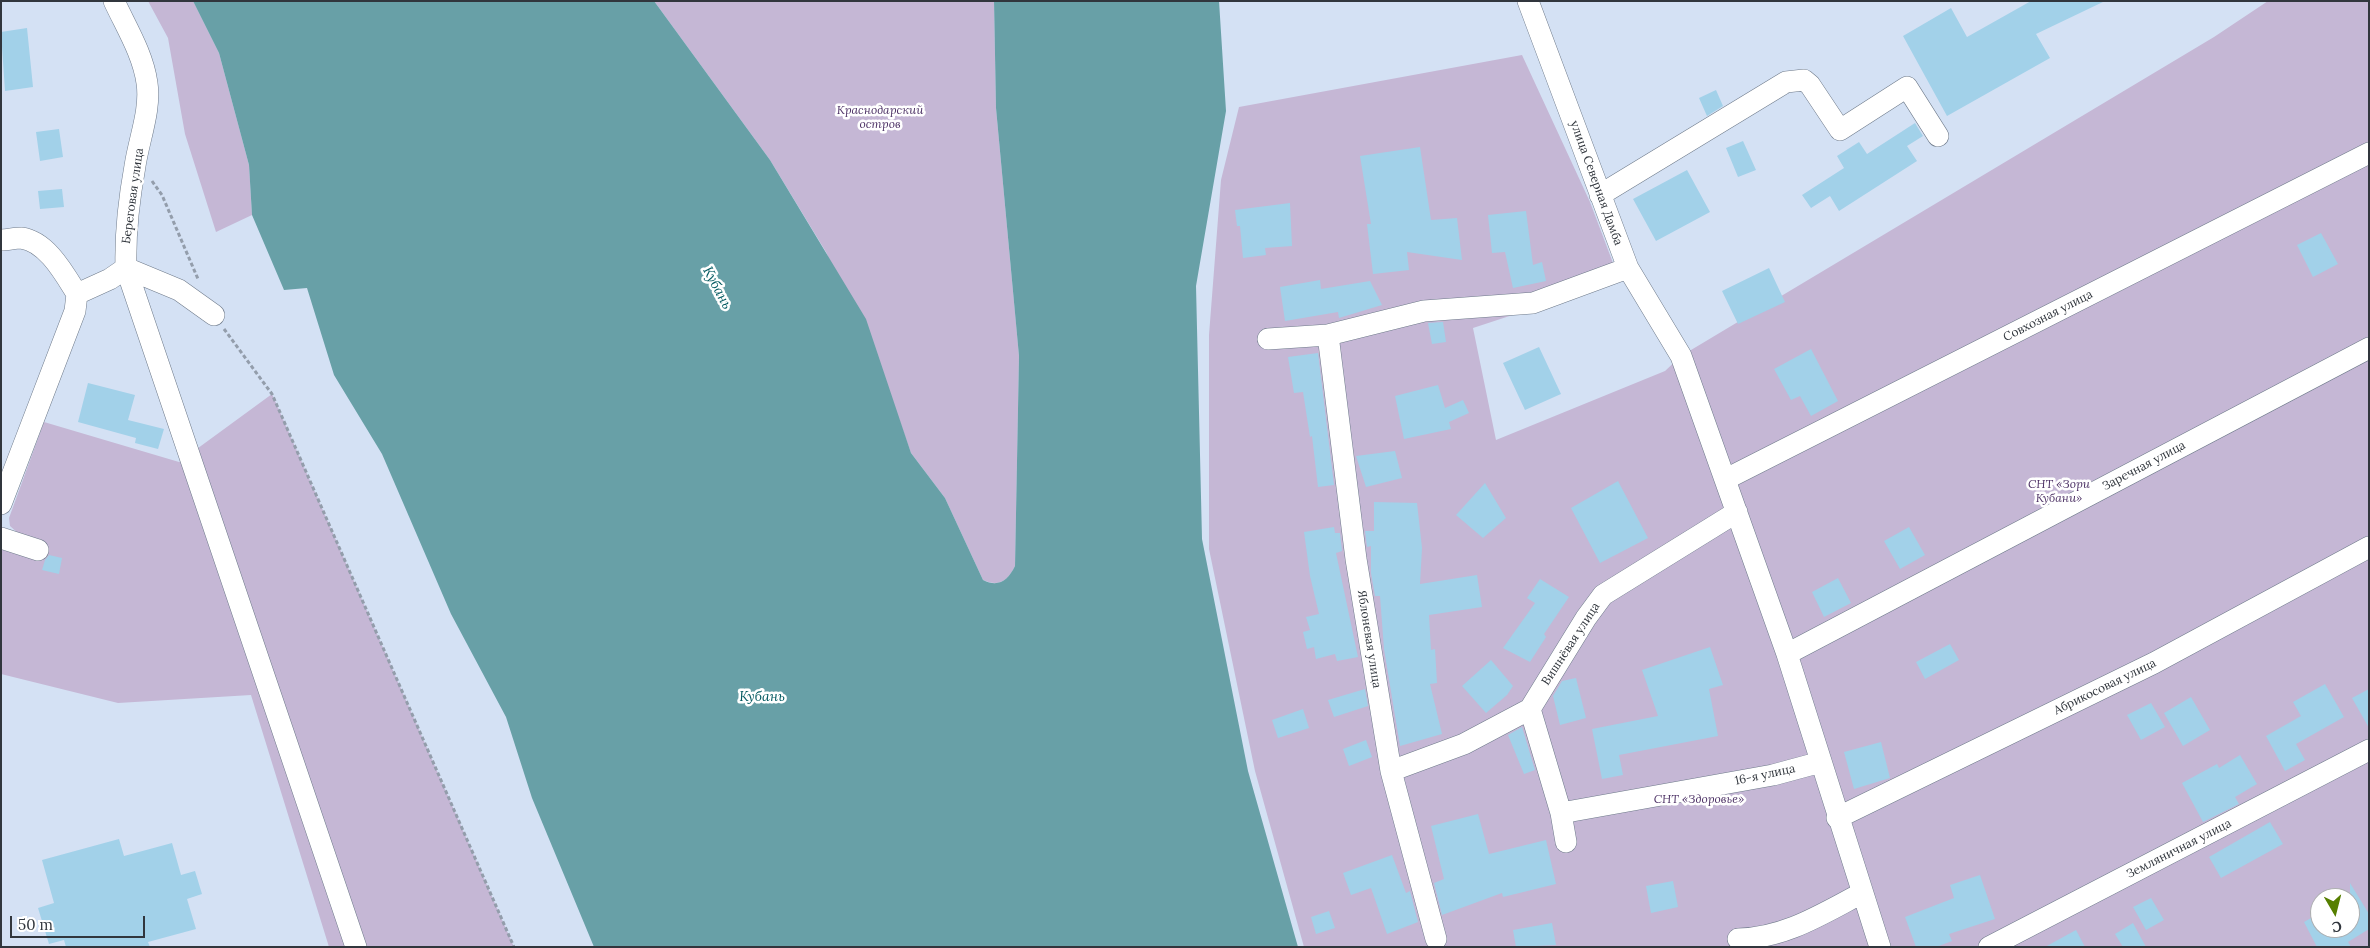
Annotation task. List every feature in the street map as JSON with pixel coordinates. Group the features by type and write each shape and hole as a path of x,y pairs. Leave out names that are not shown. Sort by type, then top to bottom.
{"street":[{"name":"Береговая улица","path":"114,1 136,47 147,83 145,118 134,166 125,238 126,268 356,947"},
{"name":"улица Северная Дамба","path":"1528,1 1628,268 1681,356 1787,654 1880,947"},
{"path":"1600,195 1786,82 1794,80 1804,80 1810,85 1840,130 1907,86 1938,136"},
{"name":"Совхозная улица","path":"1726,479 2369,153"},
{"path":"1,240 22,238 37,244 60,267 77,294 75,311 1,504"},
{"path":"77,294 110,279 126,268 179,290 214,315"},
{"path":"1268,339 1328,335 1424,311 1533,303 1628,268"},
{"name":"Яблоневая улица","path":"1328,335 1356,559 1391,771 1436,939"},
{"name":"Заречная улица","path":"1787,654 2369,348"},
{"name":"Вишнёвая улица","path":"1530,708 1603,594 1737,512"},
{"path":"1,538 38,550"},
{"name":"Абрикосовая улица","path":"1838,818 2154,663 2369,547"},
{"path":"1391,771 1464,744 1530,708 1561,813 1566,842"},
{"name":"Земляничная улица","path":"1990,947 2369,750"},
{"name":"16-я улица","path":"1561,813 1773,775 1821,762"},
{"path":"1738,939 1774,935 1808,922 1862,893"}],"path":[{"path":"134,166 149,176 162,195 199,281"},
{"path":"214,315 272,394 514,947"}],"green space":[{"path":"148,1 193,1 219,53 249,165 252,215 216,232 185,134 168,38"},
{"name":"Краснодарский остров","path":"654,1 994,1 996,108 1019,356 1015,566 1006,579 998,583 983,580 945,498 911,453 891,397 826,252 770,160"},
{"name":"СНТ «Зори Кубани»","path":"2268,1 2369,1 2369,947 1304,947 1255,771 1209,549 1209,335 1221,180 1239,107 1522,55 1590,202 1613,263 1616,281 1473,328 1496,440 1665,371 1681,356 2214,37"},
{"path":"272,394 514,947 329,947 251,695 118,703 1,674 1,551 20,535 10,526 9,518 44,422 179,462"}],"water":[{"name":"Кубань","path":"193,1 654,1 770,160 866,319 911,453 945,498 983,580 998,583 1006,579 1015,566 1019,356 996,108 994,1 1219,1 1226,111 1196,286 1202,539 1248,771 1298,947 594,947 532,798 506,717 451,614 382,454 334,375 307,288 284,290 252,215 249,165 219,53"}],"building":[{"path":"2031,1 2105,1 2036,34 2050,58 1947,116 1903,36 1951,8 1967,37"},
{"path":"27,28 33,87 5,91 1,32"},
{"path":"1716,90 1723,106 1707,116 1699,98"},
{"path":"1915,123 1923,136 1907,146 1917,161 1839,211 1830,196 1811,208 1802,195 1844,168 1837,156 1859,142 1867,154"},
{"path":"59,129 63,157 40,161 36,132"},
{"path":"1743,141 1756,170 1738,177 1726,148"},
{"path":"1420,147 1431,220 1457,218 1462,260 1407,252 1409,270 1373,274 1367,224 1371,224 1360,156"},
{"path":"1687,170 1710,212 1656,241 1633,199"},
{"path":"62,189 64,207 40,209 38,191"},
{"path":"1290,203 1292,246 1265,248 1266,255 1243,258 1240,226 1237,226 1235,210"},
{"path":"1526,211 1533,265 1542,262 1546,281 1513,288 1505,252 1492,253 1488,215"},
{"path":"2321,233 2338,264 2313,277 2297,245"},
{"path":"1769,268 1785,302 1738,324 1722,291"},
{"path":"1320,280 1321,289 1370,281 1382,305 1339,318 1338,312 1285,321 1280,287"},
{"path":"1443,322 1446,342 1432,344 1428,323"},
{"path":"1539,347 1561,394 1525,410 1503,363"},
{"path":"1811,349 1838,401 1811,416 1800,396 1791,400 1774,369"},
{"path":"1318,353 1334,485 1318,487 1312,436 1310,437 1303,392 1294,393 1288,357"},
{"path":"88,383 135,395 128,420 164,429 158,449 135,443 136,438 78,422"},
{"path":"1438,385 1445,408 1463,400 1469,413 1449,422 1451,429 1404,439 1395,396"},
{"path":"1395,451 1402,478 1366,487 1356,456"},
{"path":"1618,481 1648,538 1600,563 1571,508"},
{"path":"1485,483 1506,518 1483,538 1456,515"},
{"path":"1374,502 1417,503 1422,548 1420,584 1477,575 1482,607 1429,615 1431,650 1435,649 1437,683 1430,684 1442,734 1400,746 1384,649 1380,596 1375,596 1371,573 1371,546 1367,547 1365,531 1374,531"},
{"path":"1334,527 1335,533 1340,533 1342,551 1336,553 1358,657 1337,661 1335,654 1316,659 1314,647 1307,649 1303,632 1310,630 1306,617 1319,614 1310,576 1304,532"},
{"path":"1909,527 1925,555 1900,569 1884,541"},
{"path":"49,555 62,558 59,574 42,570 45,560"},
{"path":"1838,578 1851,603 1824,617 1812,592"},
{"path":"1540,579 1569,597 1544,634 1546,637 1530,662 1503,648 1535,603 1527,598"},
{"path":"1950,644 1959,660 1925,679 1916,662"},
{"path":"1710,647 1723,685 1709,689 1718,736 1619,755 1623,775 1602,779 1592,729 1658,716 1642,670"},
{"path":"1491,660 1513,686 1507,695 1486,713 1462,686"},
{"path":"1576,678 1586,718 1560,725 1553,696 1562,681"},
{"path":"2325,684 2344,717 2296,744 2305,760 2285,771 2266,736 2301,716 2293,702"},
{"path":"1365,689 1368,706 1334,717 1328,700"},
{"path":"2369,689 2369,728 2352,698"},
{"path":"2191,697 2210,730 2183,746 2164,713"},
{"path":"2151,703 2165,727 2141,740 2127,715"},
{"path":"1303,709 1309,728 1278,738 1272,720"},
{"path":"1522,727 1535,770 1524,774 1508,735"},
{"path":"1366,740 1372,757 1349,766 1343,749"},
{"path":"1881,742 1890,778 1854,789 1844,752"},
{"path":"2240,755 2257,784 2235,797 2239,804 2203,822 2182,783 2217,764 2219,768"},
{"path":"1478,814 1489,854 1546,840 1556,884 1503,897 1502,893 1442,915 1434,883 1444,879 1431,826"},
{"path":"2270,822 2283,844 2221,878 2209,857"},
{"path":"119,839 124,856 172,843 181,875 195,871 202,894 187,899 196,929 148,942 150,947 66,947 64,940 49,944 38,908 54,903 42,860"},
{"path":"1392,855 1406,893 1410,891 1418,922 1387,934 1371,888 1351,895 1343,873"},
{"path":"1980,875 1995,919 1949,934 1952,941 1936,947 1916,947 1905,917 1954,898 1950,885"},
{"path":"1673,881 1678,907 1651,913 1646,886"},
{"path":"2151,898 2164,920 2146,930 2133,907"},
{"path":"2360,899 2369,914 2369,929 2360,935"},
{"path":"1329,911 1335,928 1316,934 1311,917"},
{"path":"2310,919 2310,934 2304,922"},
{"path":"1552,923 1556,945 1516,947 1513,930"},
{"path":"2133,923 2146,947 2123,947 2115,934"},
{"path":"2076,930 2085,947 2045,947"},
{"path":"2312,938 2354,938 2348,942 2351,947 2317,947"}],"park label":[{"name":"СНТ «Здоровье»","path":"1699,800"}]}
